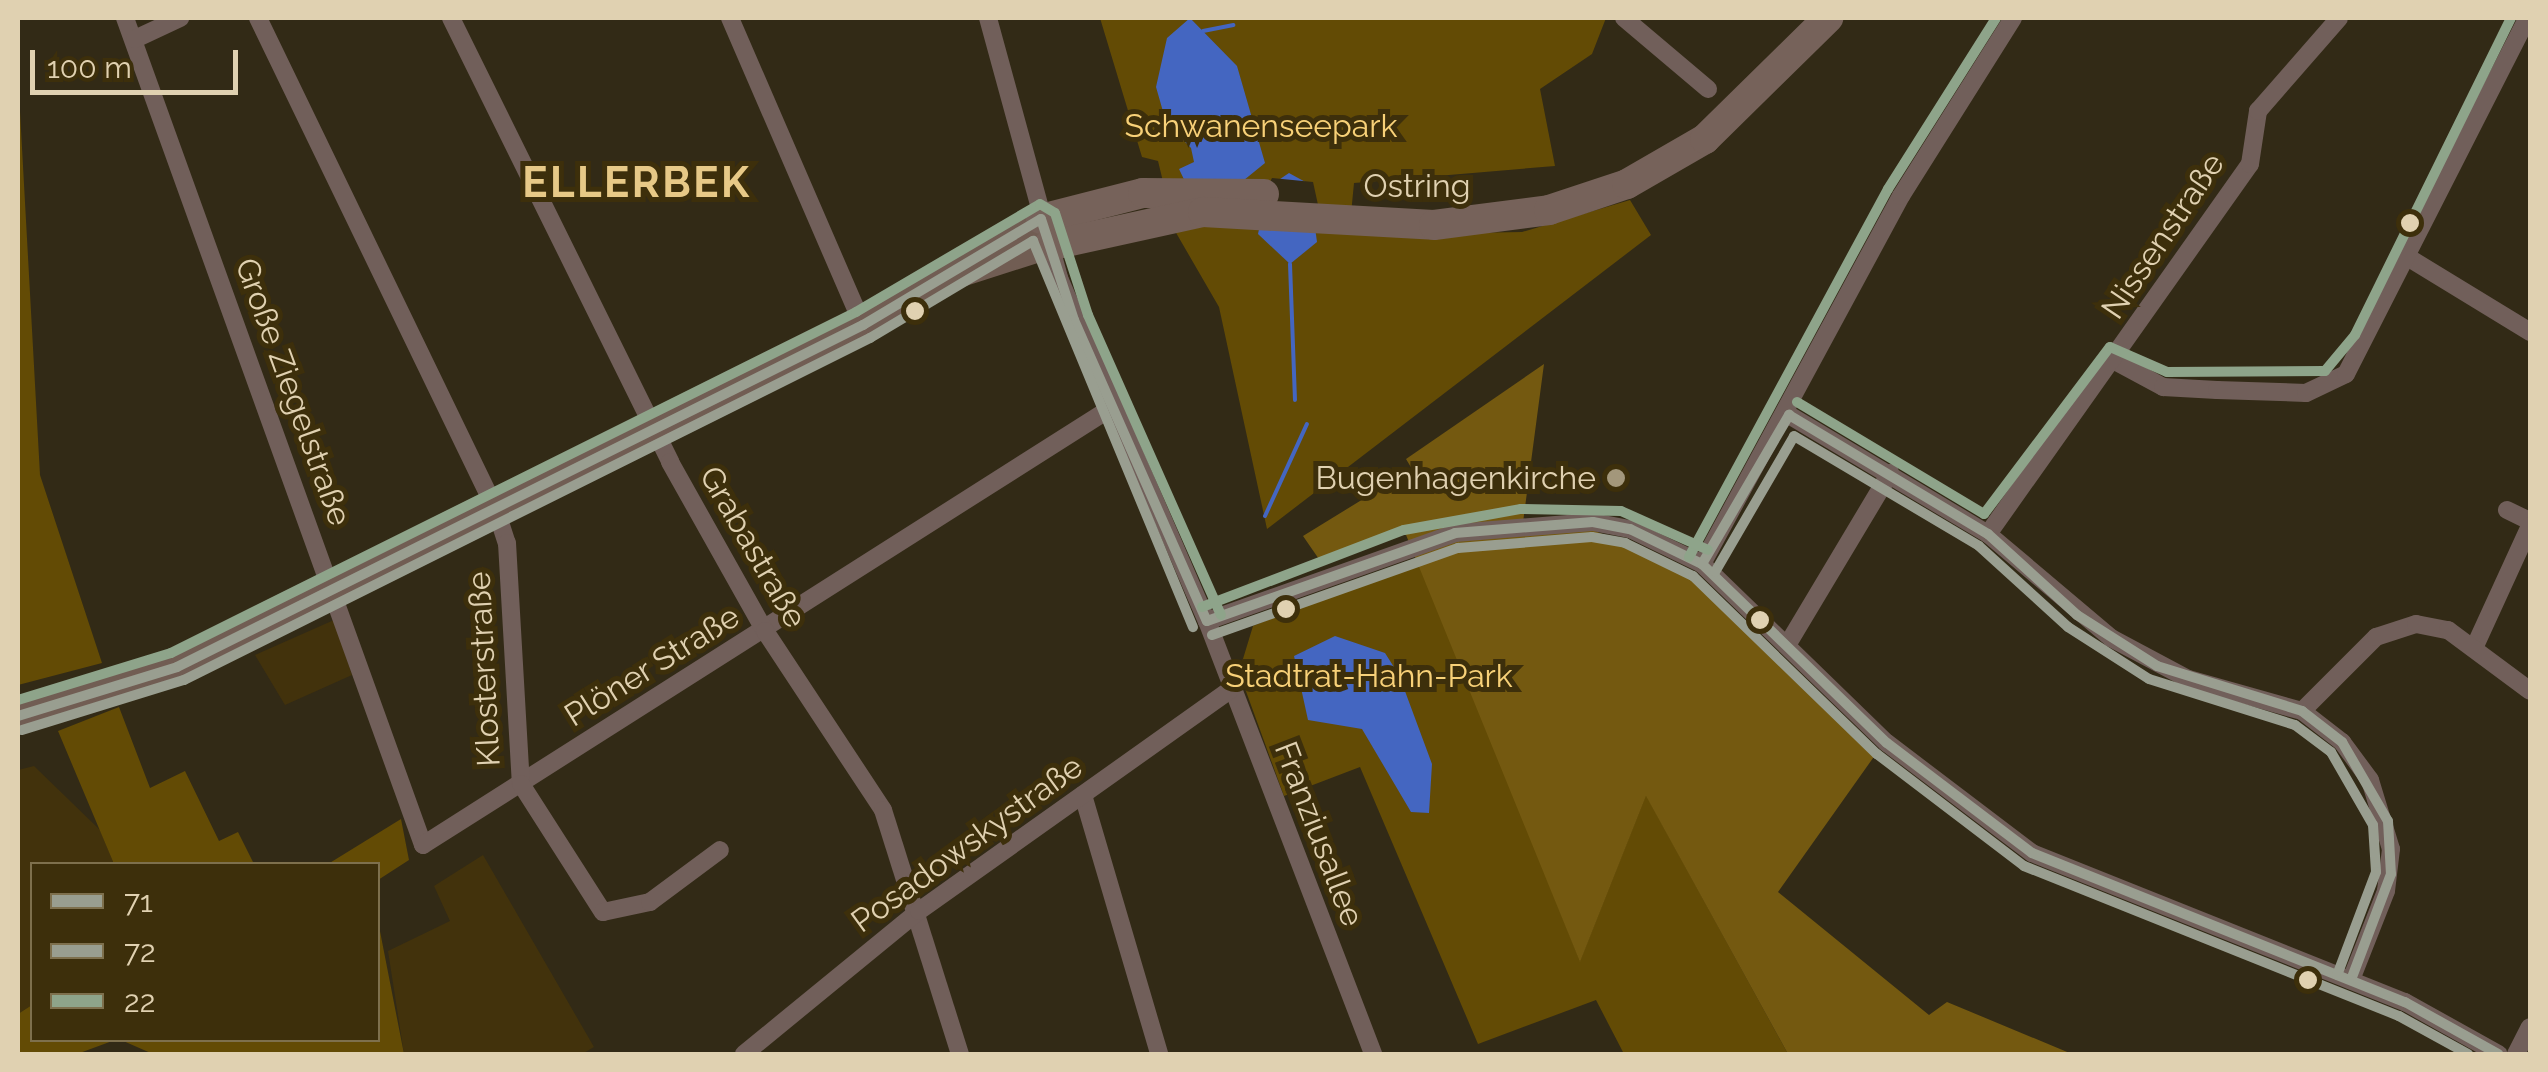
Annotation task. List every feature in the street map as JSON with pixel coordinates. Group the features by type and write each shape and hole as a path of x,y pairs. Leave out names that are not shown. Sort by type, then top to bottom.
{"highway":[{"name":"Ostring","path":"1354,212 1486,202 1580,181 1696,122 1804,18"},
{"name":"Ostring","path":"1045,232 1146,206 1227,212 1354,212 1487,221 1627,184 1734,117 1828,18"}],"main road":[{"name":"Ostring","path":"18,716 177,668 1045,232"}],"street":[{"name":"Große Ziegelstraße","path":"124,18 424,845"},
{"path":"134,39 180,18"},
{"name":"Klosterstraße","path":"258,18 496,510 507,544 521,784 604,912 650,902 720,850"},
{"name":"Grabastraße","path":"451,18 654,431 765,631 880,804 919,911 960,1054"},
{"path":"730,18 864,325"},
{"name":"Franziusallee","path":"988,18 1045,232 1114,406 1208,621 1230,689 1373,1054"},
{"path":"1624,18 1708,89"},
{"path":"1702,564 1789,415 1901,196 2013,18"},
{"name":"Nissenstraße","path":"1988,534 2115,361 2250,164 2258,111 2339,18"},
{"path":"2115,361 2163,387 2321,389 2359,359 2527,18"},
{"path":"2409,258 2530,332"},
{"name":"Plöner Straße","path":"424,845 1114,406"},
{"path":"1789,415 1988,534 2077,615 2157,666 2302,711 2342,742 2388,821 2391,874 2351,980"},
{"path":"1789,642 1890,474"},
{"path":"2475,646 2530,524 2507,510"},
{"path":"1208,621 1408,544 1522,524 1618,526 1702,564 1789,642 1887,743 2032,853 2351,980 2498,1054"},
{"path":"2302,711 2395,628 2432,626 2475,646 2530,691"},
{"name":"Posadowskystraße","path":"744,1054 763,1048 919,911 1230,689"},
{"path":"1083,795 1159,1054"},
{"path":"2516,1054 2530,1027"}],"shaded area":[{"path":"1544,364 1522,530 1593,530 1690,572 1878,751 1778,892 1929,1015 1947,1002 2072,1054 1788,1054 1646,796 1580,962 1404,530 1323,565 1303,536 1412,469 1406,459"},
{"path":"334,620 352,675 285,705 255,655"},
{"path":"34,766 100,830 113,862 30,862 30,1006 18,1014 18,770"},
{"path":"483,855 594,1047 582,1054 404,1054 388,951 450,921 434,886"}],"green space":[{"name":"Schwanenseepark","path":"1100,18 1606,18 1592,54 1540,89 1555,166 1354,183 1349,235 1522,232 1630,200 1651,235 1267,529 1219,307 1175,231 1158,161 1142,157"},
{"path":"18,75 40,475 102,663 18,685"},
{"name":"Stadtrat-Hahn-Park","path":"1418,558 1580,961 1646,795 1788,1054 1624,1054 1596,1000 1478,1044 1360,767 1284,796 1239,672 1253,626"},
{"path":"119,707 150,788 185,771 219,841 238,832 253,862 113,862 58,731"},
{"path":"401,819 409,860 380,879 380,862 331,862"},
{"path":"380,931 404,1054 153,1054 126,1042 380,1042"},
{"path":"30,1006 30,1042 110,1042 77,1054 18,1054 18,1014"}],"water":[{"path":"1190,18 1237,66 1265,163 1201,215 1179,169 1194,162 1191,148 1166,122 1156,87 1167,38"},
{"path":"1289,173 1309,184 1317,242 1290,264 1258,234 1268,187"},
{"path":"1335,636 1385,653 1399,675 1432,764 1429,813 1411,812 1362,729 1308,720 1294,656"}],"pier":[{"path":"1272,178 1313,182 1320,214 1254,215"}],"waterway":[{"path":"1203,31 1233,25"},
{"path":"1290,264 1295,400"},
{"path":"1265,516 1307,424"}],"transit line":[{"name":"22","path":"1689,557 1888,189 1996,18"},
{"name":"22","path":"1797,402 1984,514 2110,347 2167,372 2325,371 2355,335 2511,18"},
{"name":"22","path":"18,700 171,653 856,312 1040,204 1055,213 1088,315 1221,615"},
{"name":"71","path":"18,716 177,667 863,325 1041,219 1074,320 1207,621"},
{"name":"72","path":"22,730 184,680 870,338 1033,241 1193,627"},
{"name":"71","path":"1702,564 1789,415 1988,534 2077,615 2157,666 2302,711 2342,742 2388,821 2391,874 2351,980"},
{"name":"72","path":"1715,572 1794,436 1979,546 2068,627 2149,679 2295,725 2331,752 2373,825 2376,872 2337,975"},
{"name":"22","path":"1202,607 1404,530 1521,509 1621,511 1708,550"},
{"name":"71","path":"1207,621 1455,533 1593,522 1630,529 1702,564 1887,743 2032,853 2405,1002 2498,1054"},
{"name":"72","path":"1212,635 1458,548 1592,537 1625,543 1693,576 1877,754 2024,866 2399,1016 2468,1054"}],"place":[{"name":"Bugenhagenkirche","path":"1616,478"}],"district":[{"name":"ELLERBEK","path":"637,183"}]}
